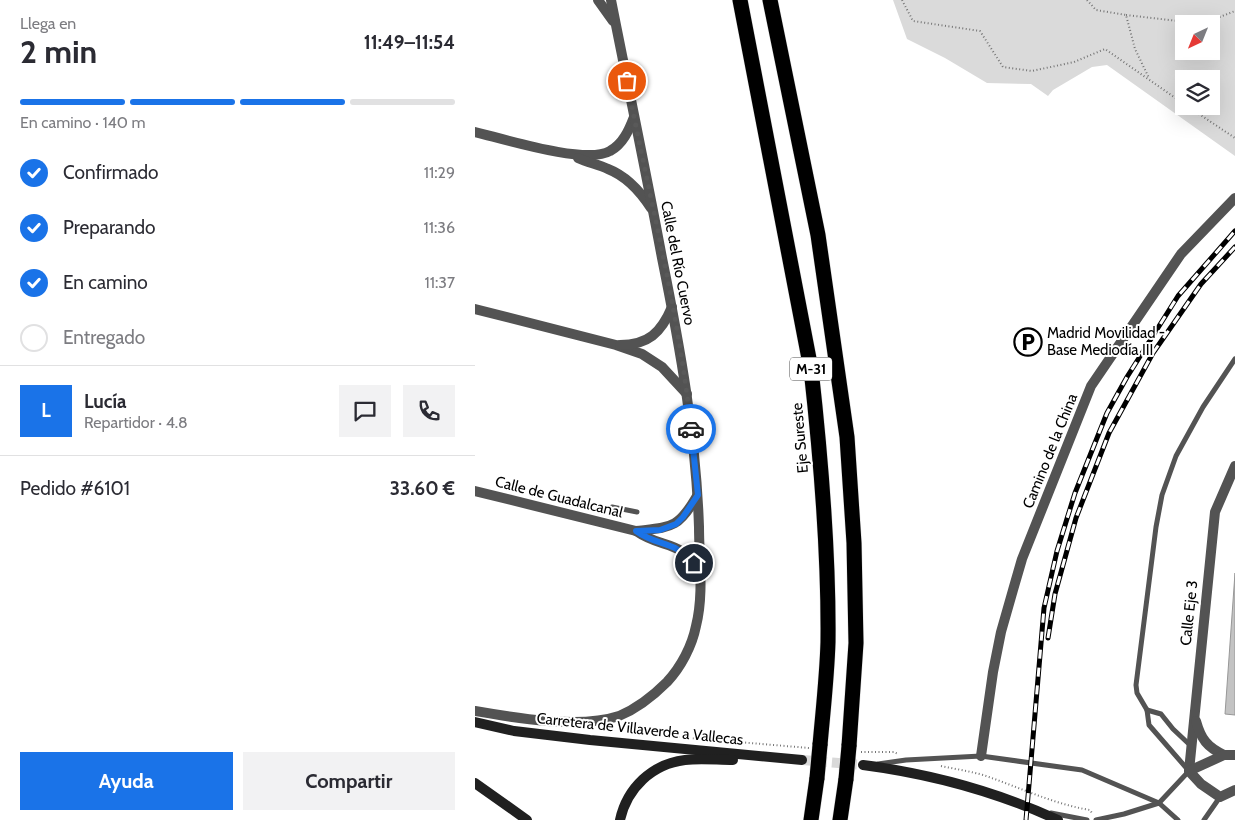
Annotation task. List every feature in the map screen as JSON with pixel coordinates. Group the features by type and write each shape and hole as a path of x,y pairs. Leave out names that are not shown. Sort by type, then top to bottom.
{"highway":[{"name":"Eje Sureste","path":"740,0 811,369 818,430 828,643 817,746 817,778 811,820"},
{"name":"M-31","path":"771,0 818,235 847,437 854,543 856,643 851,749 840,820"}],"main road":[{"name":"Carretera de Villaverde a Vallecas","path":"475,722 514,731 581,739 803,760"},
{"path":"620,820 629,796 636,786 654,771 665,765 687,760 789,759"},
{"path":"863,765 906,771 971,786 1058,820"},
{"path":"475,783 527,820"}],"street":[{"path":"598,0 616,26"},
{"name":"Calle del Río Cuervo","path":"475,711 577,722 620,715 638,706 668,680 688,649 699,613 698,495 687,395 654,212 611,0"},
{"path":"475,132 573,155 594,156 611,151 623,140 634,117"},
{"path":"573,155 586,162 611,170 625,178 645,199 654,212"},
{"name":"Camino de la China","path":"981,756 993,672 1001,632 1022,559 1091,386 1181,254 1235,198"},
{"path":"616,344 629,345 640,343 650,338 663,325 672,307"},
{"path":"475,309 616,344 642,354 657,363 671,375 687,395"},
{"name":"Calle Eje 3","path":"1224,755 1210,748 1200,734 1194,716 1215,512 1235,466"},
{"name":"Calle de Guadalcanal","path":"475,491 636,531 660,530 676,524 698,495"},
{"name":"Calle de Guadalcanal","path":"636,531 648,540 679,549 687,555 700,573"},
{"path":"1194,716 1189,771 1201,784 1220,796 1235,790"},
{"path":"1189,771 1224,755 1235,755"}],"lane":[{"path":"1096,820 1124,814 1159,803 1189,771 1149,725 1147,710 1137,693 1136,685 1156,527 1162,495 1176,456 1203,407 1235,360"},
{"path":"612,507 637,512"},
{"path":"1147,710 1161,714 1173,729 1191,746"},
{"path":"863,765 916,759 981,756 1082,770 1159,803 1177,820"},
{"path":"1204,820 1220,796"},
{"path":"1039,811 1087,820"}],"path":[{"path":"902,0 913,22 980,31 1003,67 1032,71 1074,62 1105,49 1175,98"},
{"path":"1087,0 1096,10 1178,20 1211,20 1235,11"},
{"path":"1126,15 1135,49 1150,80"},
{"path":"1200,115 1235,138"},
{"path":"641,734 817,746"},
{"path":"851,749 872,753 894,752"},
{"path":"935,765 981,775 1071,807 1091,810 1093,814"}],"shaded area":[{"path":"893,0 1235,0 1235,156 1177,115 1220,115 1220,70 1175,70 1175,113 1107,65 1092,67 1053,90 1048,96 1031,84 987,83 945,58 907,39"}],"building":[{"path":"1235,573 1235,715 1225,714"}],"tunnel":[{"path":"802,760 863,765"}],"railway":[{"path":"1026,820 1044,608 1057,551 1075,493 1107,413 1127,377 1178,296 1235,231"},
{"path":"1048,638 1055,594 1076,518 1109,433 1153,353 1201,284 1235,247"}],"way so far":[{"path":"627,81 672,307 691,429"}],"place":[{"name":"Madrid Movilidad - Base Mediodía III","path":"1028,342"}],"route":[{"path":"691,429 698,495 691,508 676,524 669,527 660,530 636,531 648,540 671,545 679,549 694,563"}]}
